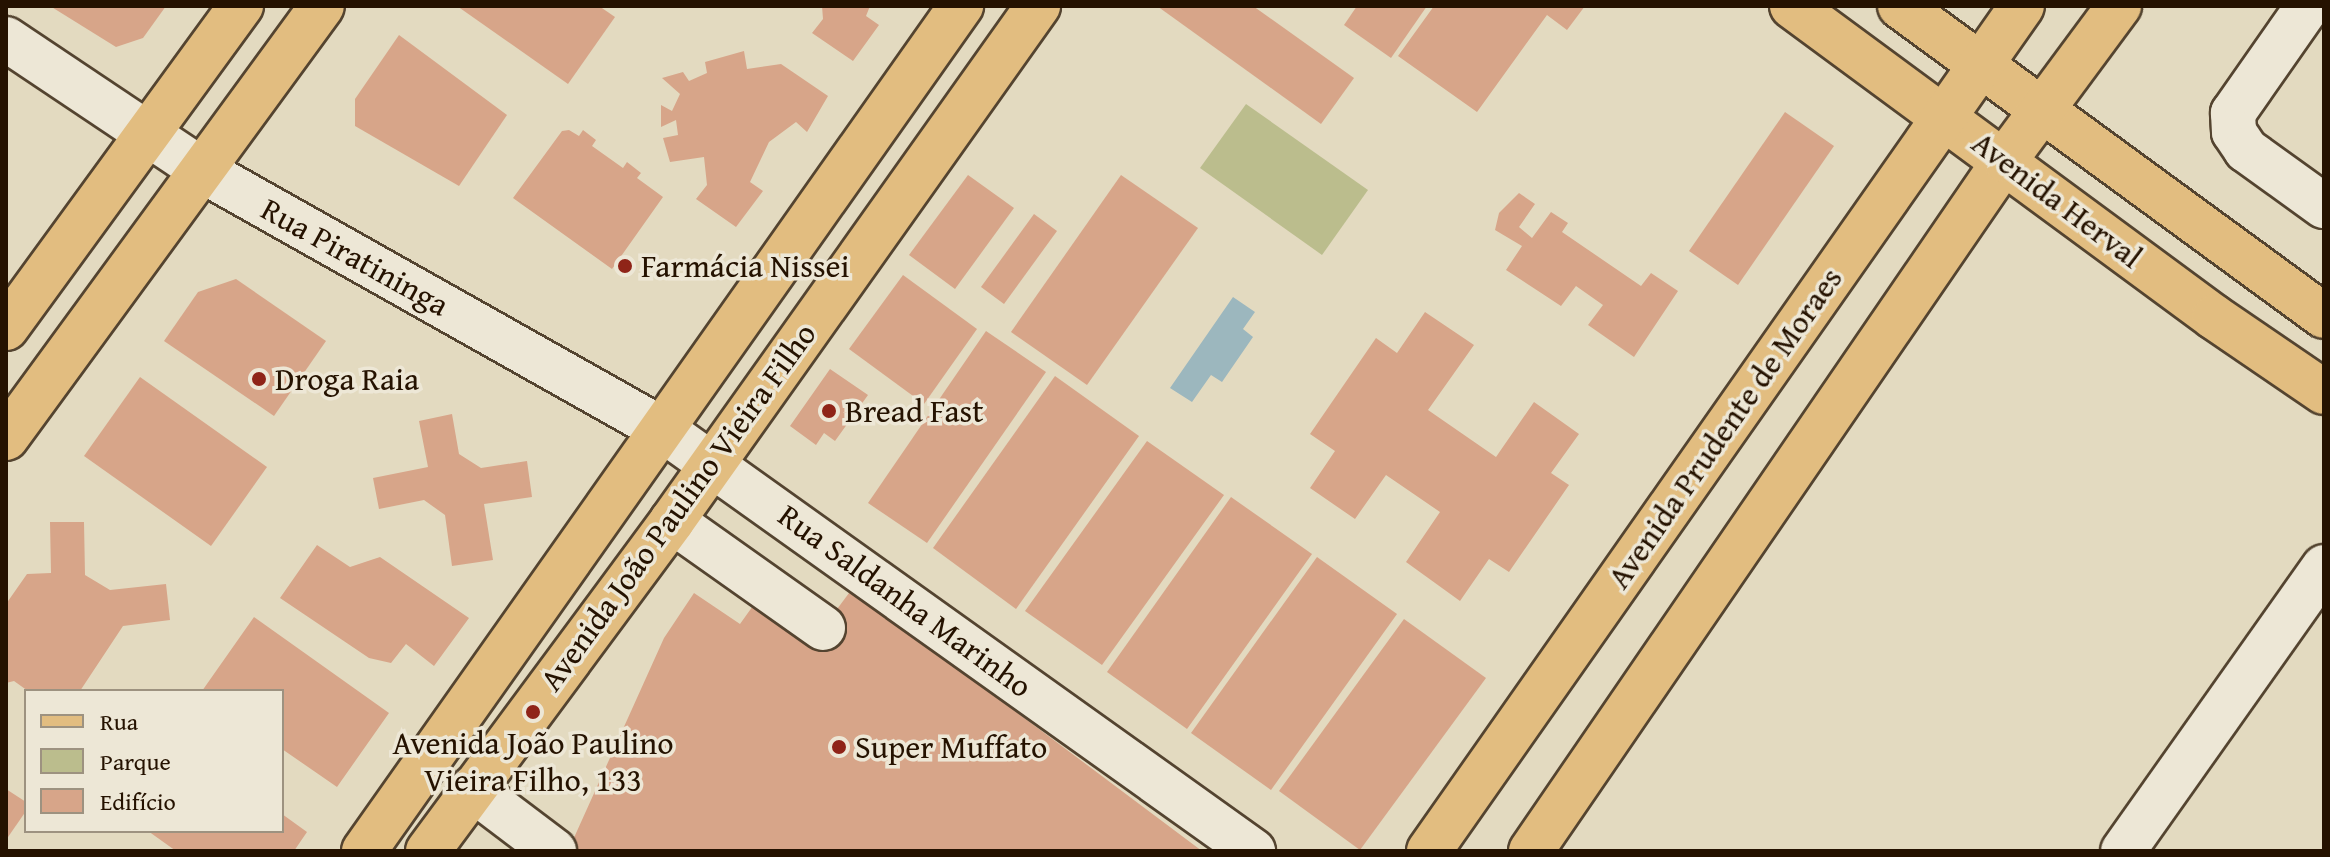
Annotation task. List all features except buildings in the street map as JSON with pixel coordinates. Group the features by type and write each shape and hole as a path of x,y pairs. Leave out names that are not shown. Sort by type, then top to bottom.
{"main road":[{"path":"6,328 241,6"},
{"path":"6,438 322,6"},
{"name":"Avenida João Paulino Vieira Filho","path":"364,851 961,6"},
{"name":"Avenida João Paulino Vieira Filho","path":"428,851 672,521 1038,6"},
{"name":"Avenida Herval","path":"1792,6 2214,317 2324,392"},
{"name":"Avenida Herval","path":"1900,6 1982,61 2321,314"},
{"name":"Avenida Prudente de Moraes","path":"1429,851 2022,6"},
{"path":"1531,851 2005,160 2119,6"},
{"path":"2214,317 2321,314"}],"street":[{"path":"2308,6 2233,113 2234,132 2246,150 2324,206"},
{"name":"Rua Piratininga","path":"6,39 203,171 663,430 712,462"},
{"name":"Rua Saldanha Marinho","path":"712,462 1253,851"},
{"path":"672,521 823,628"},
{"path":"2123,851 2324,567"},
{"path":"472,789 554,851"}],"green space":[{"path":"1246,104 1368,190 1322,255 1200,168"}],"water":[{"path":"1233,297 1255,312 1243,329 1253,337 1222,382 1211,375 1192,402 1170,388"}],"place":[{"name":"Farmácia Nissei","path":"625,266"},
{"name":"Droga Raia","path":"259,379"},
{"name":"Bread Fast","path":"829,411"},
{"name":"Avenida João Paulino Vieira Filho, 133","path":"533,712"},
{"name":"Super Muffato","path":"839,747"}]}
